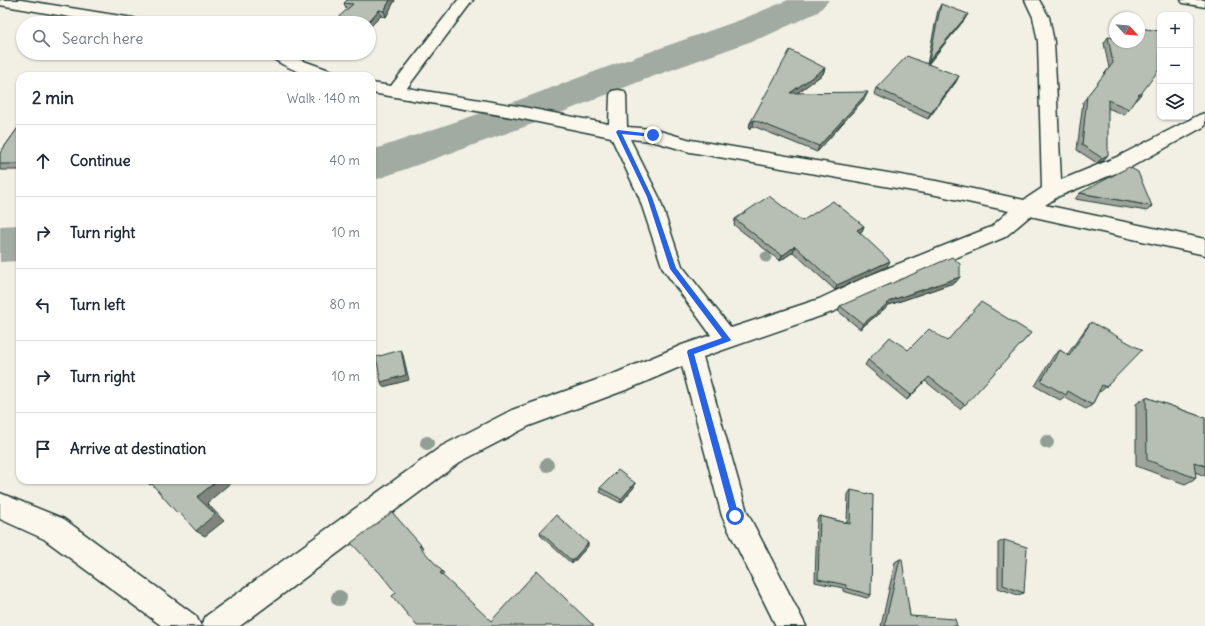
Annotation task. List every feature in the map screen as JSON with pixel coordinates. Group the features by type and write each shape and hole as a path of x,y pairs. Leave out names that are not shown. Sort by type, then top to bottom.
{"street":[{"path":"0,0 93,16"},
{"path":"395,92 466,0"},
{"path":"1032,0 1041,18 1046,42 1052,191"},
{"path":"1188,0 1205,3"},
{"path":"287,60 318,72"},
{"path":"376,89 523,113 618,132 653,135 690,146 936,188 1205,247"},
{"path":"618,95 618,132 650,197 673,269 727,340"},
{"path":"216,626 451,454 521,418 623,381 690,352 827,305 876,282 998,232 1026,208 1052,191 1124,162 1205,119"},
{"path":"690,352 735,516 792,626"},
{"path":"0,506 54,529 186,626"}],"building":[{"path":"347,0 390,0 384,11 379,10 373,16 340,16 353,4 344,3"},
{"path":"941,4 968,14 929,61"},
{"path":"1145,29 1157,31 1157,72 1129,109 1108,100 1108,155 1102,158 1082,145 1087,96 1113,63 1110,48 1145,48"},
{"path":"790,50 825,68 790,93 868,92 819,146 754,120 750,123"},
{"path":"907,56 959,76 931,113 876,88"},
{"path":"16,131 16,164 0,164 0,153"},
{"path":"1129,167 1138,172 1152,206 1080,193"},
{"path":"769,196 802,221 833,201 864,226 857,230 890,261 837,285 795,246 782,256 735,219"},
{"path":"952,257 960,264 960,277 892,300 863,324 840,306"},
{"path":"981,302 1031,333 965,405 929,377 911,395 868,360 890,337 908,350 929,329 947,341"},
{"path":"1091,322 1142,350 1106,387 1102,385 1092,405 1068,391 1066,395 1041,381 1060,350 1069,356"},
{"path":"401,350 406,375 381,382 376,357"},
{"path":"1146,397 1205,418 1205,466 1194,462 1196,478 1147,460"},
{"path":"618,470 635,483 621,499 600,488"},
{"path":"152,484 213,484 197,497 215,514 196,531 179,512 177,513"},
{"path":"851,490 873,495 871,595 846,588 846,585 818,579 820,516 850,524"},
{"path":"392,512 421,545 419,546 442,571 440,573 491,621 537,571 594,626 417,626 392,596 396,593 380,573 351,543"},
{"path":"556,515 588,543 572,561 540,532"},
{"path":"1004,540 1027,547 1024,593 1003,585"},
{"path":"900,559 902,559 910,616 955,619 957,626 886,626 885,623"}],"waterway":[{"path":"376,165 523,113 632,71 753,28 806,5 812,0"},
{"path":"0,244 16,243"}],"route":[{"path":"653,135 618,132 650,197 673,269 727,340 690,352 735,516"}]}
